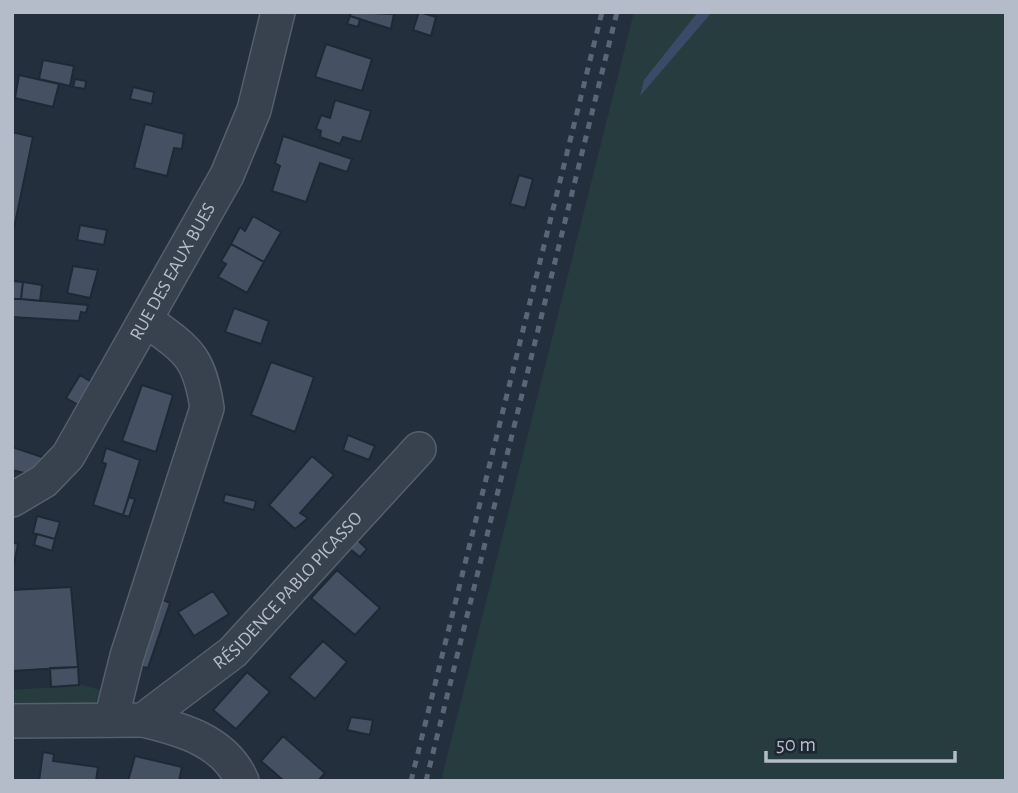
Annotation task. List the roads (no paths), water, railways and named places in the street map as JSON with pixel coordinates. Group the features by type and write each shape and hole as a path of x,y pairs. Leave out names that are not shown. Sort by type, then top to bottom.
{"street":[{"name":"RUE DES EAUX BUES","path":"12,500 44,481 68,456 227,175 254,110 278,12"},
{"path":"127,720 127,656 207,408 202,376 186,349 146,320"},
{"name":"RÉSIDENCE PABLO PICASSO","path":"127,720 233,652 419,449"},
{"path":"12,721 127,720 181,729 214,746 242,781"}],"water":[{"path":"698,12 712,12 640,96 644,80"}],"railway":[{"path":"411,781 602,12"},
{"path":"426,781 617,12"}]}
